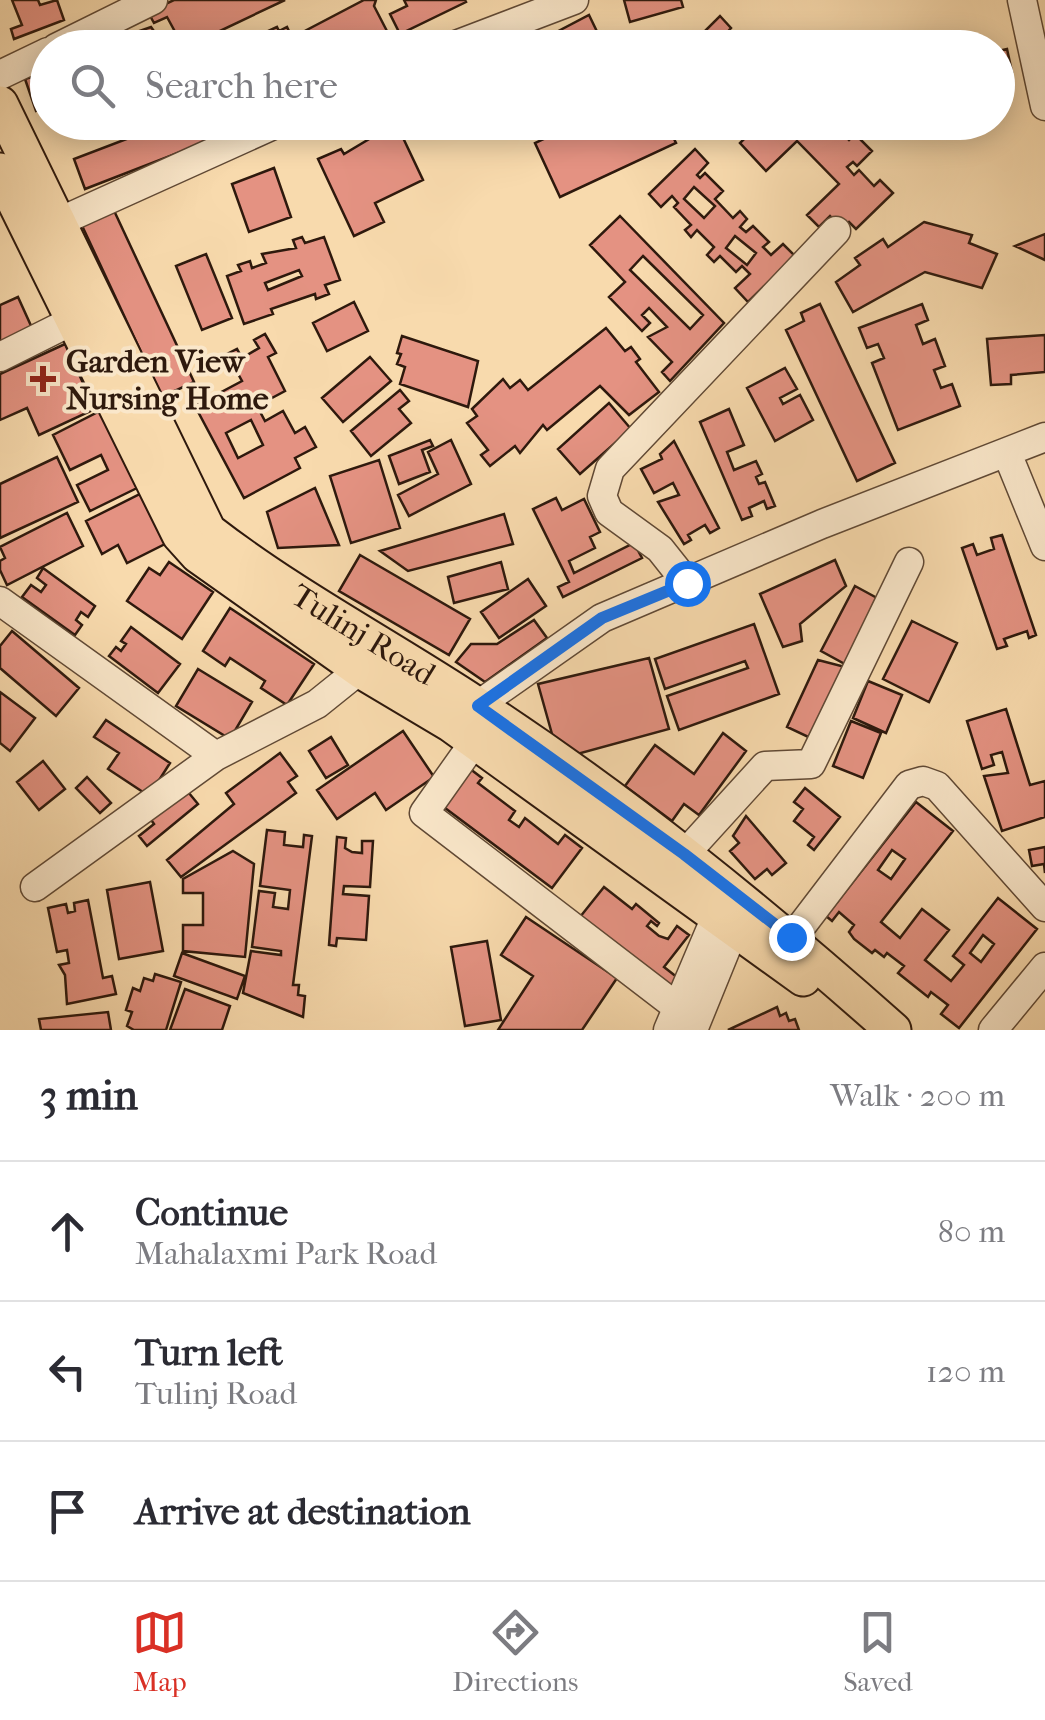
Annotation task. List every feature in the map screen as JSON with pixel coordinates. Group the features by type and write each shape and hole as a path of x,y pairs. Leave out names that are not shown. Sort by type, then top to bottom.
{"main road":[{"name":"Tulinj Road","path":"0,104 74,320 180,535 219,572 373,659"},
{"name":"Tulinj Road","path":"0,170 44,229 208,531 373,659 674,864 894,1030"},
{"name":"Tulinj Road","path":"784,947 866,1030"}],"street":[{"path":"92,30 152,0"},
{"path":"495,30 574,0"},
{"path":"1022,0 1045,106"},
{"path":"0,75 30,61"},
{"path":"44,229 240,140"},
{"path":"687,583 660,549 608,512 603,484 610,469 836,231"},
{"path":"0,357 74,320"},
{"path":"731,908 679,1022 424,813 468,724 602,618 1045,438"},
{"path":"1007,453 1045,546"},
{"path":"674,864 765,766 812,764 909,562"},
{"path":"0,601 216,756"},
{"path":"34,887 216,756 317,704 373,659"},
{"path":"784,947 910,785 923,781 937,786 1045,906"},
{"path":"993,1030 1045,966"}],"building":[{"path":"12,0 38,0 40,5 57,0 64,20 14,39 11,29 22,25"},
{"path":"174,0 285,0 222,30 174,30 167,17 154,23 148,12"},
{"path":"364,0 376,0 374,6 386,30 307,30"},
{"path":"404,0 466,2 408,30 398,30 390,14 407,6"},
{"path":"624,0 681,0 683,7 630,22"},
{"path":"589,15 596,30 560,30"},
{"path":"720,16 731,28 729,30 706,30"},
{"path":"124,140 211,140 85,189 74,159"},
{"path":"367,140 404,140 423,180 375,203 384,222 354,236 318,159 341,149 344,154"},
{"path":"675,140 676,143 560,197 535,143"},
{"path":"743,140 861,140 872,151 857,166 853,162 847,167 854,175 859,170 874,186 880,180 893,193 856,229 849,222 842,228 830,216 819,227 807,215 839,184 797,141 766,171 740,143"},
{"path":"695,149 708,163 697,175 700,178 705,173 723,191 715,199 733,218 740,211 747,219 740,227 746,232 753,226 769,242 763,247 771,255 783,244 795,256 748,302 735,288 750,274 742,266 736,272 720,256 714,262 707,255 714,247 697,230 691,237 685,230 691,225 674,207 678,203 672,196 661,207 649,194","holes":["694,187 715,206 704,218 684,199","735,236 756,253 747,265 726,248"]},
{"path":"274,168 291,217 249,232 232,184"},
{"path":"110,202 194,382 162,397 78,217"},
{"path":"620,216 724,323 670,381 662,372 672,362 648,337 667,327 649,308 642,315 650,323 642,331 609,297 625,282 590,245","holes":["643,256 703,315 690,329 630,270"]},
{"path":"924,222 972,235 969,243 997,254 982,288 925,272 853,312 836,282 860,265 855,258 883,239 888,247"},
{"path":"1045,234 1045,260 1015,246"},
{"path":"302,237 305,243 324,237 340,280 325,285 329,294 316,299 315,294 271,309 273,314 244,324 227,276 241,271 238,265 250,261 252,268 266,263 262,254 296,248 293,240","holes":["299,270 302,276 268,290 265,283"]},
{"path":"206,254 232,318 202,330 176,266"},
{"path":"18,297 32,328 0,343 0,305"},
{"path":"354,302 368,331 327,351 313,323"},
{"path":"820,304 895,463 857,481 786,330 804,321 801,313"},
{"path":"922,304 928,320 916,325 923,344 935,339 945,366 934,370 941,388 952,384 960,406 898,430 872,363 884,358 878,344 867,348 859,328"},
{"path":"606,328 625,351 631,347 640,359 636,362 659,392 629,415 600,386 547,430 543,425 520,453 515,446 490,466 481,455 488,450 467,423 477,416 472,409 503,379 510,388 520,380 528,390"},
{"path":"265,334 276,353 268,357 285,391 257,406 265,421 283,411 295,433 305,427 316,447 295,458 300,468 244,498 195,406 242,381 227,354 237,349 242,358 259,348 254,340","holes":["251,420 263,445 238,458 226,433"]},
{"path":"1045,335 1045,372 1011,375 1011,384 991,385 987,339"},
{"path":"402,336 478,361 468,407 400,384 405,367 397,364 401,354 397,353"},
{"path":"65,344 95,409 39,435 27,408 0,420 0,374"},
{"path":"370,357 391,381 343,422 322,398"},
{"path":"785,368 797,389 780,398 783,404 800,395 813,420 775,441 747,388"},
{"path":"400,390 409,401 399,409 411,423 371,456 351,431"},
{"path":"609,403 631,429 580,474 558,449"},
{"path":"729,409 744,445 727,452 734,470 756,461 762,474 756,477 759,484 765,482 775,506 767,509 764,501 749,508 752,516 742,520 700,422"},
{"path":"100,411 137,488 90,511 77,485 108,470 101,455 70,470 53,435"},
{"path":"430,440 433,446 422,450 430,472 399,484 389,456"},
{"path":"451,440 471,484 409,516 398,495 438,474 428,452"},
{"path":"674,441 719,528 710,533 705,525 688,535 691,540 684,544 658,502 679,495 673,483 654,493 641,469 662,459 660,454"},
{"path":"57,457 78,502 0,538 0,484"},
{"path":"379,460 400,528 351,543 330,476"},
{"path":"315,488 339,545 278,548 267,512"},
{"path":"140,494 165,544 127,563 118,545 102,554 86,521"},
{"path":"556,498 562,510 584,499 600,532 590,537 595,548 569,561 574,573 634,543 642,558 563,597 558,587 569,582 533,509"},
{"path":"67,513 83,546 7,585 0,570 0,561 5,558 0,547"},
{"path":"504,514 513,544 408,571 380,551"},
{"path":"1002,535 1036,635 1029,638 1027,631 1004,639 1007,646 997,649 962,548 973,544 977,555 994,549 991,538"},
{"path":"360,555 470,619 449,655 339,591"},
{"path":"835,560 846,586 800,624 802,641 783,647 760,594"},
{"path":"169,562 213,592 182,639 127,601 149,568 160,575"},
{"path":"501,562 508,589 454,603 448,577"},
{"path":"43,568 95,606 88,617 81,612 76,620 82,625 75,635 22,597 31,585 41,592 46,585 37,578"},
{"path":"528,579 546,606 499,638 481,612"},
{"path":"855,586 888,604 854,669 821,651"},
{"path":"230,608 314,664 287,705 261,688 265,681 230,658 225,666 203,651"},
{"path":"534,620 547,638 485,682 456,662 471,644 497,644"},
{"path":"912,621 957,643 929,702 883,679"},
{"path":"754,624 779,694 679,730 667,696 748,668 745,661 665,689 655,659"},
{"path":"131,627 180,664 158,693 109,656 116,647 121,651 126,644 121,641"},
{"path":"12,631 79,688 56,716 0,668 0,646"},
{"path":"649,658 669,729 559,759 538,684"},
{"path":"818,660 853,669 819,742 787,727"},
{"path":"198,669 252,702 230,739 176,706"},
{"path":"868,681 902,695 886,733 853,718"},
{"path":"0,692 35,718 10,751 0,743"},
{"path":"1006,709 1030,785 1045,781 1045,817 1002,831 984,776 1008,773 1002,752 991,755 994,765 982,769 967,721"},
{"path":"106,720 170,763 149,796 108,769 119,753 94,737"},
{"path":"851,721 881,733 863,778 833,766"},
{"path":"403,731 434,777 386,810 375,793 337,819 317,790"},
{"path":"723,733 746,751 699,815 684,804 672,821 625,786 655,745 694,774"},
{"path":"331,737 348,765 326,778 309,751"},
{"path":"280,753 297,776 288,782 296,793 181,877 167,860 234,804 226,793"},
{"path":"43,761 65,789 39,810 17,782"},
{"path":"465,765 482,778 478,783 515,811 509,820 519,827 525,818 558,844 565,835 582,848 552,888 437,802"},
{"path":"87,777 111,803 100,813 76,788"},
{"path":"184,787 198,804 147,846 139,836 154,824 147,814"},
{"path":"805,788 840,817 814,850 808,845 814,837 794,821 803,809 794,802"},
{"path":"916,802 953,831 881,922 900,938 922,909 949,930 925,960 951,981 964,965 953,956 998,898 1037,929 959,1028 941,1014 948,1005 931,992 928,997 898,973 904,966 887,953 884,957 875,950 872,953 854,939 849,932 854,925 839,912 832,921 826,916","holes":["892,850 905,859 891,879 878,870","983,935 994,944 981,962 970,953"]},
{"path":"746,816 786,863 772,875 767,869 755,879 730,851 739,843 733,836"},
{"path":"267,830 285,832 284,845 303,847 304,835 312,836 293,985 299,985 298,995 305,996 303,1017 243,993 251,951 281,955 281,951 252,947 259,891 275,893 273,907 288,909 290,890 260,886"},
{"path":"337,837 346,838 345,848 352,852 362,853 362,841 373,841 370,887 344,886 343,894 369,896 366,940 337,938 336,946 329,945"},
{"path":"1045,847 1045,873 1044,864 1032,866 1029,850"},
{"path":"233,851 254,864 245,957 183,951 183,925 203,925 203,893 183,893 183,879"},
{"path":"150,882 163,951 119,959 107,890"},
{"path":"604,887 632,909 636,904 659,923 657,926 651,921 647,926 659,936 668,939 677,926 689,935 664,967 678,978 670,988 580,917"},
{"path":"88,900 103,978 112,976 116,994 67,1004 65,975 59,965 69,963 67,950 57,952 48,908 66,904 68,913 75,911 74,903"},
{"path":"526,917 617,978 582,1030 498,1030 533,976 501,955"},
{"path":"487,941 501,1020 465,1026 451,947"},
{"path":"182,953 245,976 237,999 174,976"},
{"path":"155,974 181,982 166,1030 134,1030 127,1026 132,1012 126,1010 133,988 140,991 144,978 153,981"},
{"path":"185,989 230,1006 222,1030 170,1030"},
{"path":"777,1007 780,1016 786,1013 789,1021 795,1019 799,1030 728,1030"},
{"path":"108,1012 111,1030 41,1030 39,1019"}],"place":[{"name":"Garden View Nursing Home","path":"43,379"}],"route":[{"path":"687,583 602,618 478,706 684,854 791,937"}]}
